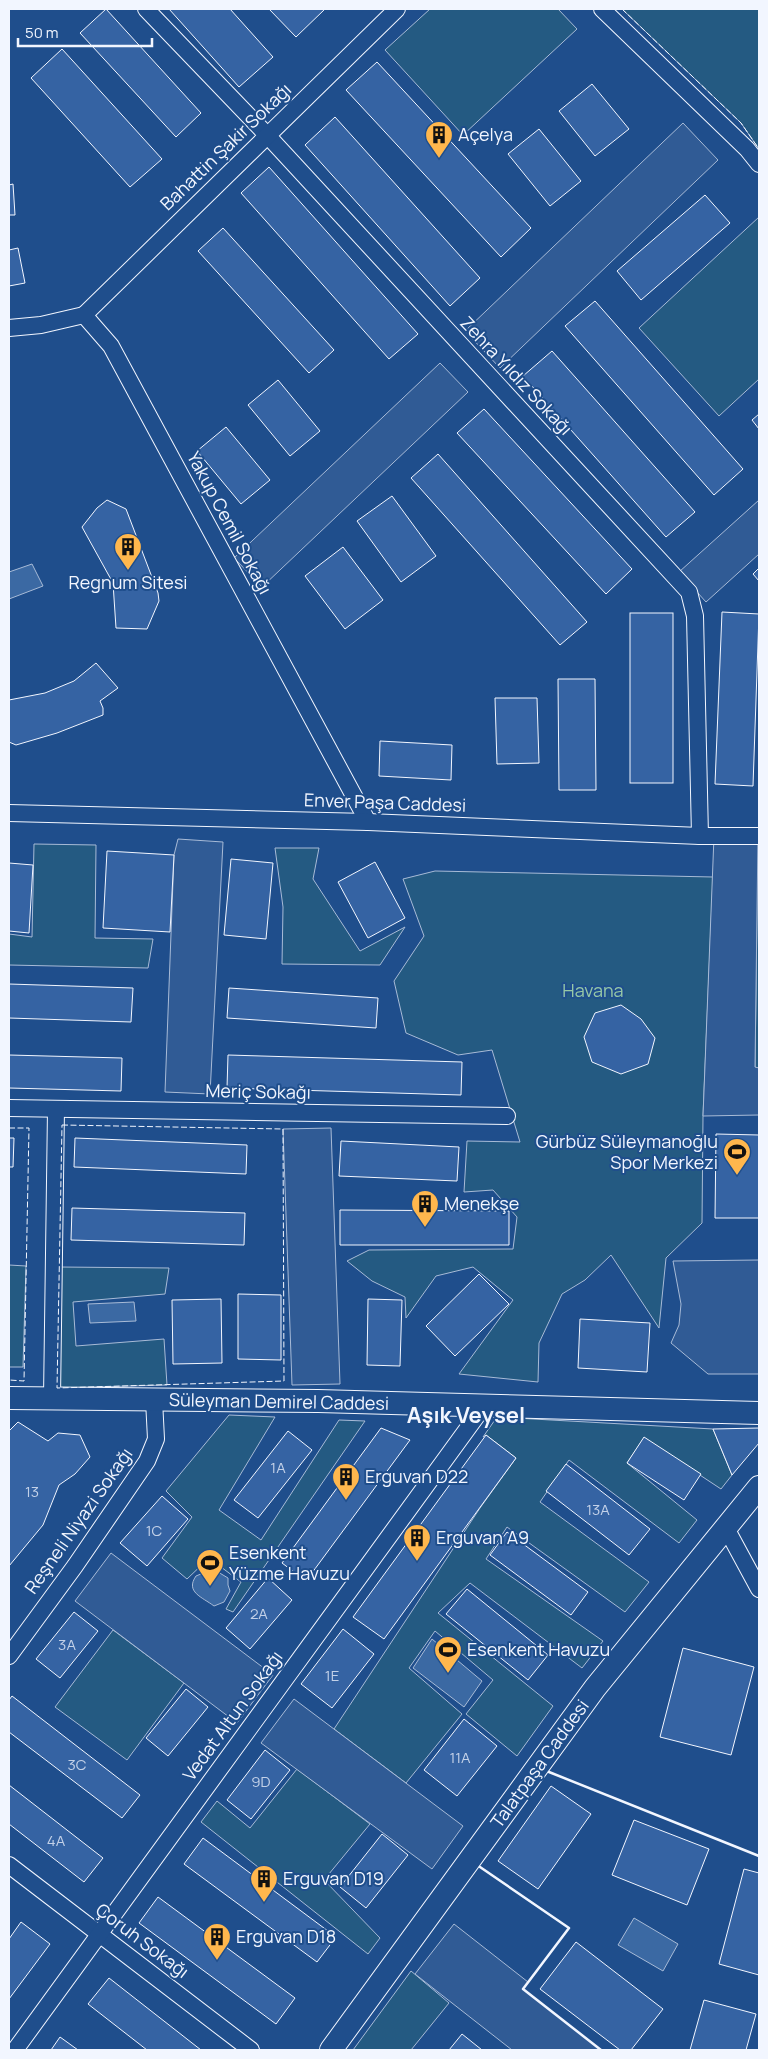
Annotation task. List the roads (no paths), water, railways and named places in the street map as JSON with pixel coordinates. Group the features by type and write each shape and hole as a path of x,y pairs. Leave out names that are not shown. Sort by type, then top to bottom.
{"main road":[{"name":"Süleyman Demirel Caddesi","path":"9,1398 759,1413"},
{"name":"Talatpaşa Caddesi","path":"331,2050 595,1688 759,1487"}],"street":[{"name":"Zehra Yıldız Sokağı","path":"146,9 267,135 689,592 695,616 700,836"},
{"name":"Bahattin Şakir Sokağı","path":"84,315 397,9"},
{"path":"602,9 747,149 759,164"},
{"path":"9,328 41,325 84,315"},
{"name":"Yakup Cemil Sokağı","path":"84,315 111,346 368,822"},
{"name":"Enver Paşa Caddesi","path":"9,813 368,822 700,836 759,836"},
{"name":"Meriç Sokağı","path":"9,1108 506,1116"},
{"path":"52,1398 56,1109"},
{"name":"Reşneli Niyazi Sokağı","path":"9,1656 147,1461 156,1439 154,1400"},
{"name":"Vedat Altun Sokağı","path":"15,2050 484,1406"},
{"path":"726,1528 759,1589"},
{"name":"Çoruh Sokağı","path":"9,1865 251,2050"}],"place":[{"name":"Açelya","path":"439,159"},
{"name":"Regnum Sitesi","path":"128,571"},
{"name":"Gürbüz Süleymanoğlu Spor Merkezi","path":"737,1176"},
{"name":"Menekşe","path":"425,1228"},
{"name":"Erguvan D22","path":"346,1501"},
{"name":"Erguvan A9","path":"417,1562"},
{"name":"Esenkent Yüzme Havuzu","path":"210,1587"},
{"name":"Esenkent Havuzu","path":"448,1674"},
{"name":"Erguvan D19","path":"264,1903"},
{"name":"Erguvan D18","path":"217,1961"}],"district":[{"name":"Aşık Veysel","path":"466,1415"}],"park label":[{"name":"Havana","path":"593,991"}]}
